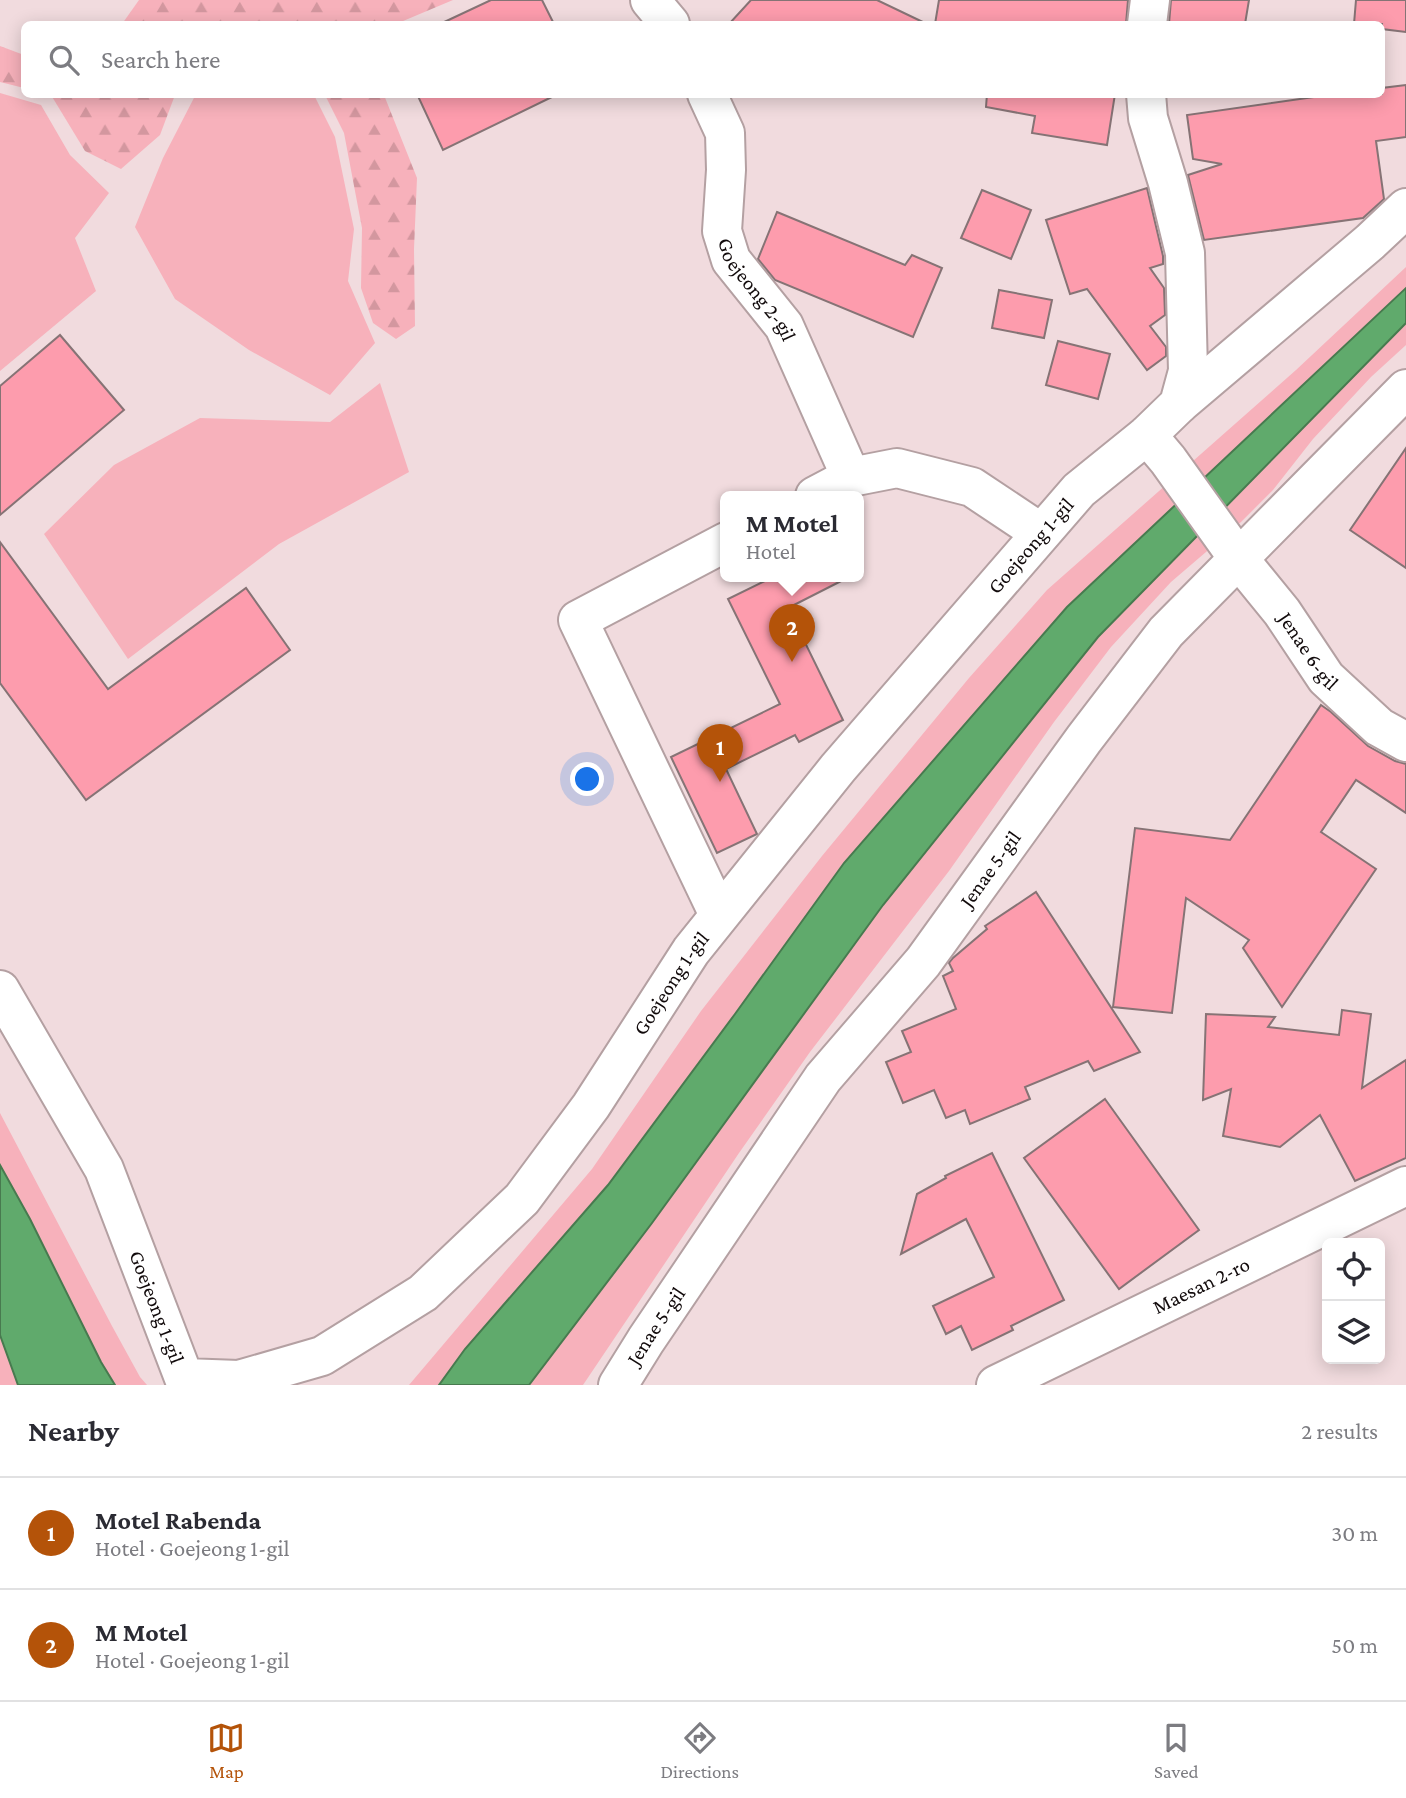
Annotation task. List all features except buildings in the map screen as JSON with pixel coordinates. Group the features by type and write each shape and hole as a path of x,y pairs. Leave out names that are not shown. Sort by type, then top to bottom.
{"street":[{"path":"650,0 668,21"},
{"path":"1147,21 1150,0"},
{"name":"Goejeong 2-gil","path":"709,98 725,132 726,170 722,231 731,260 784,326 851,477"},
{"path":"1146,98 1148,118 1168,183 1185,253 1188,371 1179,404"},
{"name":"Goejeong 1-gil","path":"0,990 104,1169 175,1381 239,1380 322,1356 423,1293 523,1199 591,1106 691,951 719,915 838,768 1079,490 1158,448 1179,404 1370,242 1406,208"},
{"name":"Jenae 5-gil","path":"618,1385 824,1078 923,962 1084,739 1166,632 1233,550 1406,389"},
{"name":"Jenae 6-gil","path":"1158,448 1282,612 1326,678 1379,727 1406,742"},
{"path":"824,491 851,477 897,468 972,487 1041,533"},
{"path":"719,915 578,620 720,545"},
{"name":"Maesan 2-ro","path":"996,1385 1406,1186"}],"green space":[{"path":"139,0 453,0 403,21 124,21"},
{"path":"0,46 21,54 21,87 0,82"},
{"path":"0,93 41,105 70,155 109,193 75,238 96,291 0,371"},
{"path":"53,98 174,98 160,135 121,169 85,151"},
{"path":"194,98 316,98 335,137 354,229 348,281 375,343 330,395 249,350 175,299 135,227 163,158"},
{"path":"326,98 385,98 417,178 415,326 396,339 373,323 361,288 362,228 344,133"},
{"path":"1406,267 1406,288 1067,607 844,863 608,1185 465,1349 439,1385 409,1385 592,1169 701,1011 822,856 969,678 1047,590 1296,370"},
{"path":"1406,323 1406,345 1371,377 1313,439 1273,490 1241,522 1171,582 1111,647 1054,722 949,871 810,1052 583,1385 529,1385 652,1223 883,905 1098,637"},
{"path":"380,383 409,472 279,544 128,659 44,534 114,465 200,418 330,422"},
{"path":"0,1113 112,1326 147,1385 115,1385 101,1362 0,1165"},
{"path":"0,1335 18,1385 0,1385"}],"shaded area":[{"path":"1406,288 1406,323 1098,637 883,905 652,1223 529,1385 439,1385 465,1349 608,1185 844,863 1067,607"},
{"path":"0,1165 115,1385 18,1385 0,1335"}],"place":[{"name":"M Motel","path":"792,662"},
{"name":"Motel Rabenda","path":"720,782"}]}
